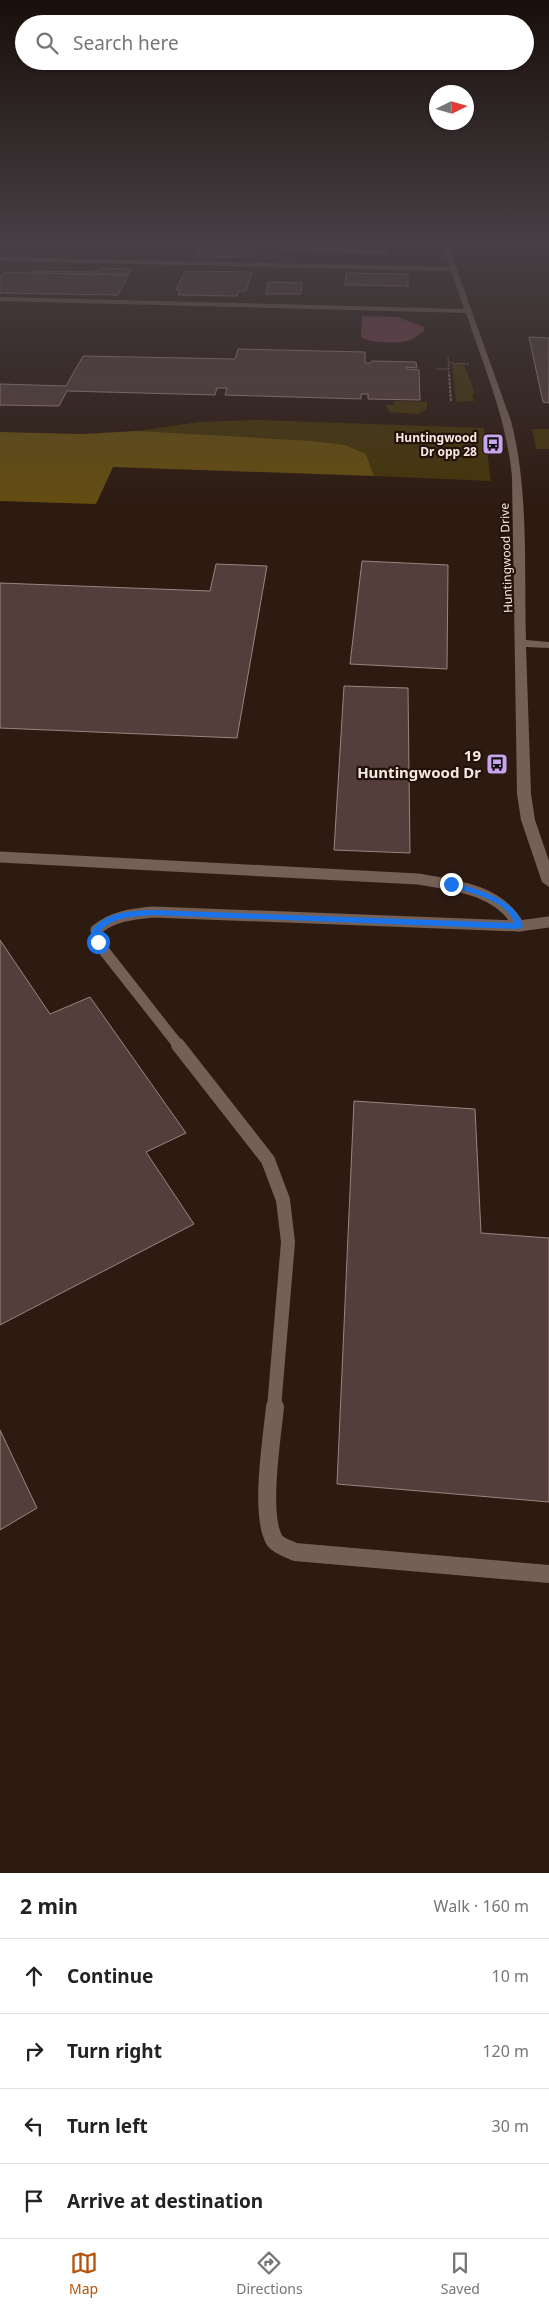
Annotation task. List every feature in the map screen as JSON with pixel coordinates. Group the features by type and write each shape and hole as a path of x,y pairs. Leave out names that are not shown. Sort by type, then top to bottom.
{"street":[{"name":"Huntingwood Drive","path":"475,329 507,420 514,448 517,477 524,794 528,820 549,882"},
{"path":"521,643 549,645"}],"lane":[{"path":"0,857 418,879 451,884 496,900 508,908 516,918 519,926"},
{"path":"549,922 519,926 153,912 125,914 106,921 96,930 98,942 268,1160 281,1188 287,1209 288,1242 267,1500 268,1528 276,1543 294,1552 549,1574"}],"path":[{"path":"448,357 451,402"},
{"path":"449,363 468,364"},
{"path":"437,369 449,370"}],"shaded area":[{"path":"361,329 424,329 412,339 399,342 371,341 361,337"},
{"path":"452,364 464,364 475,394 472,394 474,401 456,402"},
{"path":"394,401 427,402 427,409 418,414 390,412 385,405 394,405"},
{"path":"259,420 484,428 491,481 374,476 366,454 137,431 199,422"},
{"path":"532,429 549,429 549,449 536,449"},
{"path":"137,431 312,441 345,445 366,454 374,476 113,467 96,504 0,501 0,432 80,434"}],"building":[{"path":"529,337 549,338 549,403 543,402"},
{"path":"238,349 365,352 365,363 371,363 372,361 416,362 417,368 406,367 406,369 419,370 420,400 368,399 368,394 361,394 361,399 225,395 227,388 217,388 215,395 67,391 59,406 0,405 0,384 66,386 83,356 235,359"},
{"path":"362,561 448,565 447,669 350,664"},
{"path":"216,564 267,566 237,738 0,728 0,583 210,591"},
{"path":"344,686 408,688 410,853 334,850"},
{"path":"0,940 50,1014 90,997 186,1133 146,1152 194,1224 0,1325"},
{"path":"354,1101 475,1109 481,1233 549,1238 549,1502 337,1484"},
{"path":"0,1430 37,1508 0,1530"}],"place":[{"name":"Huntingwood Dr opp 28","path":"493,444"},
{"name":"19 Huntingwood Dr","path":"497,764"}],"route":[{"path":"98,942 96,930 106,921 125,914 153,912 519,926 516,918 508,908 496,900 451,884"}]}
